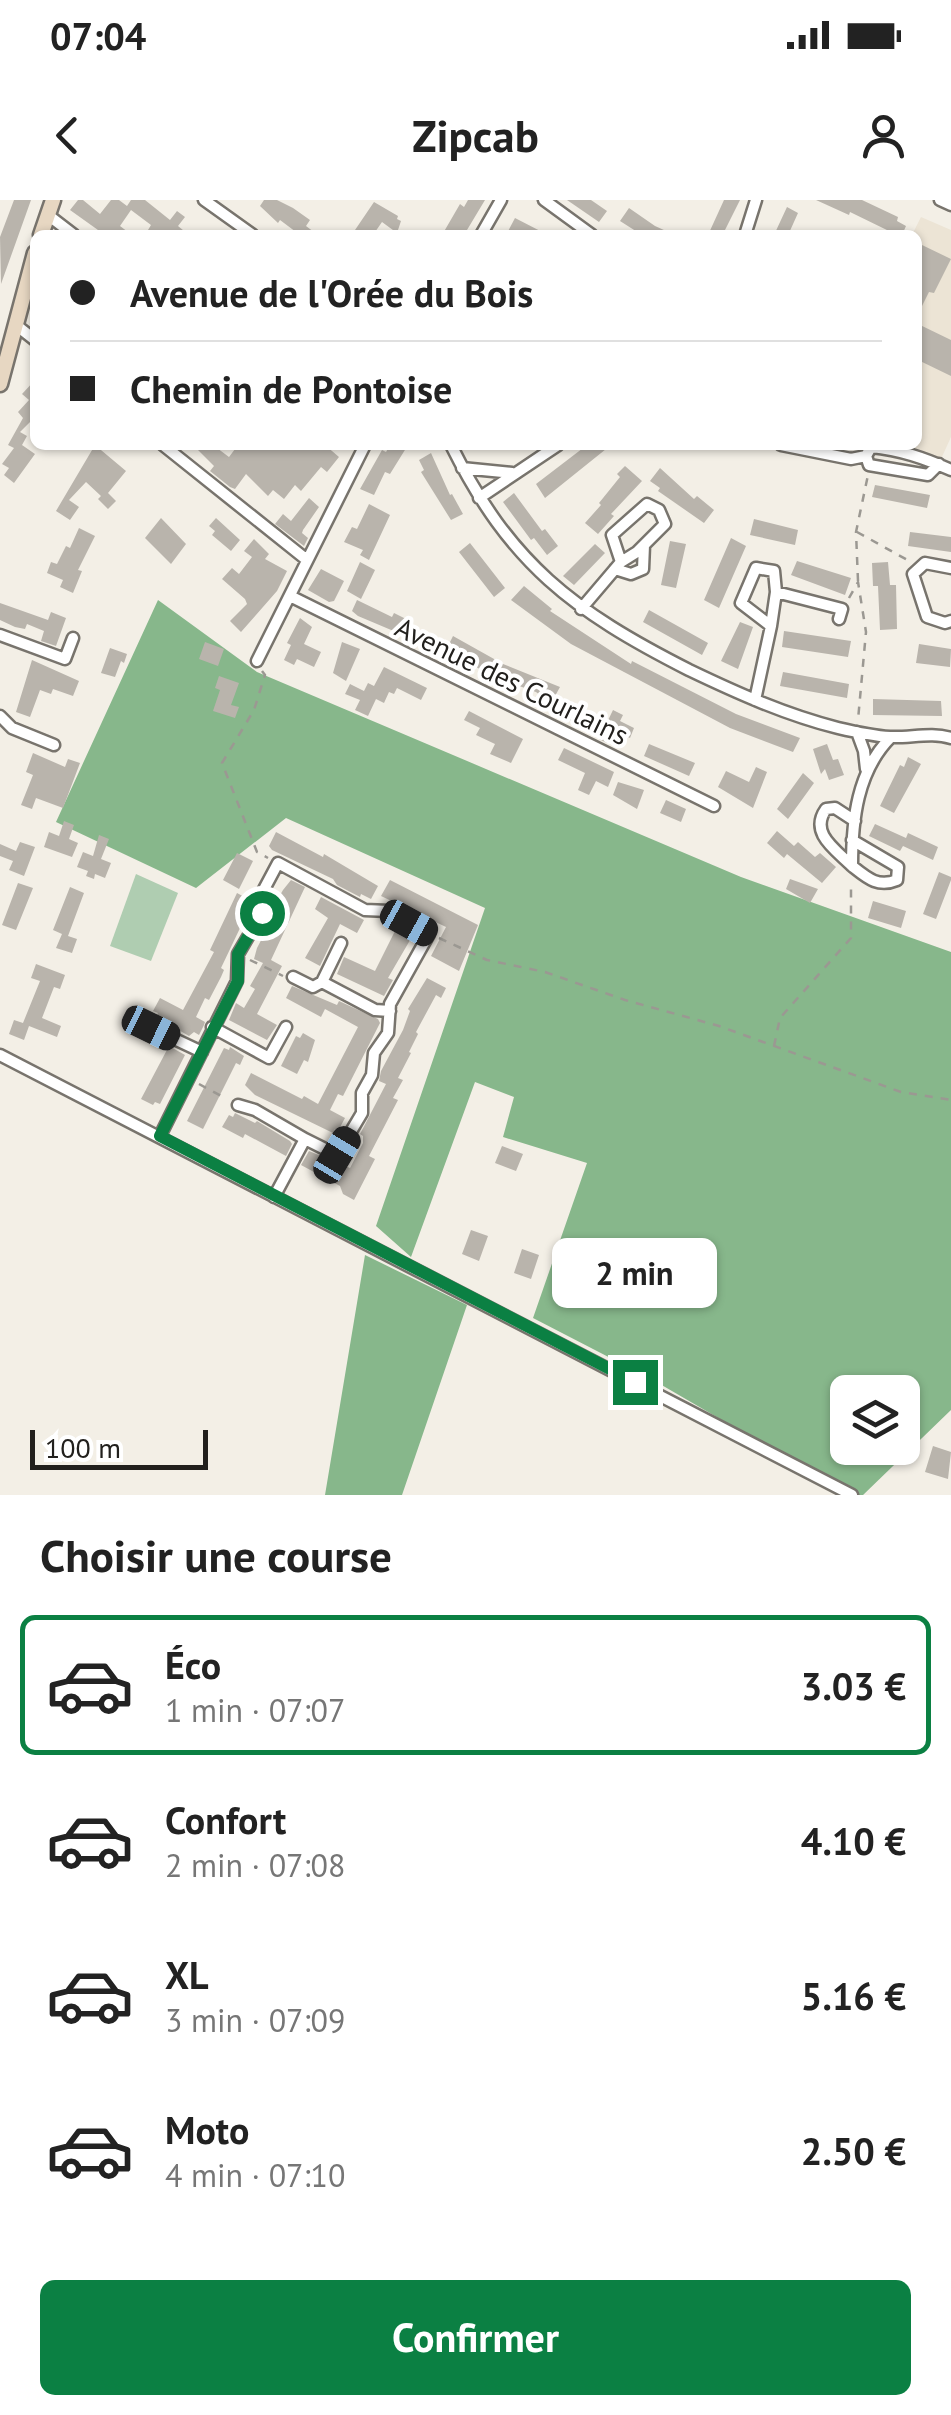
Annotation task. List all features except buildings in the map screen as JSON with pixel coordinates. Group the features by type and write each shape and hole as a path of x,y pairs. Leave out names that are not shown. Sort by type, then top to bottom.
{"street":[{"path":"204,200 246,230"},
{"path":"484,230 501,200"},
{"path":"544,200 585,230"},
{"path":"746,230 756,200"},
{"path":"940,200 951,206"},
{"path":"50,207 70,230"},
{"path":"0,384 30,272"},
{"path":"16,325 30,336"},
{"path":"169,450 307,560"},
{"path":"257,660 362,450"},
{"path":"453,450 479,498 523,555 581,609 631,640 755,700 814,722 890,737 951,738"},
{"path":"479,498 550,450"},
{"path":"805,450 928,475 939,464"},
{"path":"868,460 870,450"},
{"path":"894,450 951,470"},
{"path":"462,468 513,473"},
{"path":"581,609 618,566 665,524 660,510 647,504 612,535 618,566 631,574 644,568 644,545"},
{"path":"951,568 925,563 913,574 927,617 951,621"},
{"path":"755,700 771,626 776,592 774,571 756,568 741,603 771,626"},
{"path":"776,592 841,614"},
{"name":"Avenue des Courlains","path":"290,596 714,806"},
{"path":"0,635 66,659 73,638"},
{"path":"0,716 12,728 54,744"},
{"path":"852,866 852,840 866,772 857,732"},
{"path":"866,772 890,737"},
{"path":"852,840 898,867 897,880 886,884 869,880 818,828 826,809 835,808 855,821"},
{"path":"160,1136 238,981 238,954 262,913 262,893 278,862 366,910 388,911 429,934 390,1004 388,1033 374,1054 372,1075 362,1093 362,1113 337,1155 238,1105"},
{"path":"293,977 313,987 322,982 341,943"},
{"path":"322,982 375,1010 390,1011"},
{"path":"212,1027 269,1058 286,1026"},
{"path":"151,1028 202,1052"},
{"path":"0,1055 852,1495"},
{"path":"274,1196 305,1139"}],"path":[{"path":"857,732 866,632 856,532 868,460"},
{"path":"856,532 901,554"},
{"path":"841,614 858,582"},
{"path":"257,660 265,675 254,710 222,763 257,852 278,862"},
{"path":"774,1046 780,1018 851,938 852,866"},
{"path":"429,934 487,960 545,972 774,1046 901,1092 951,1100"},
{"path":"238,954 290,980 293,977"},
{"path":"188,1078 238,1105"}],"shaded area":[{"path":"921,217 951,230 951,437 941,459 906,450 922,450 922,230 914,230"}],"green space":[{"path":"158,600 257,672 741,877 951,952 951,1410 920,1440 920,1375 830,1375 830,1465 894,1465 863,1495 851,1495 653,1380 533,1318 587,1163 503,1137 514,1097 475,1082 411,1257 376,1226 485,908 286,818 196,888 56,822"},
{"path":"136,874 178,893 151,961 110,946"},
{"path":"365,1255 467,1305 402,1495 325,1495"}],"route":[{"path":"262,913 238,954 238,981 160,1136 635,1382"}]}
